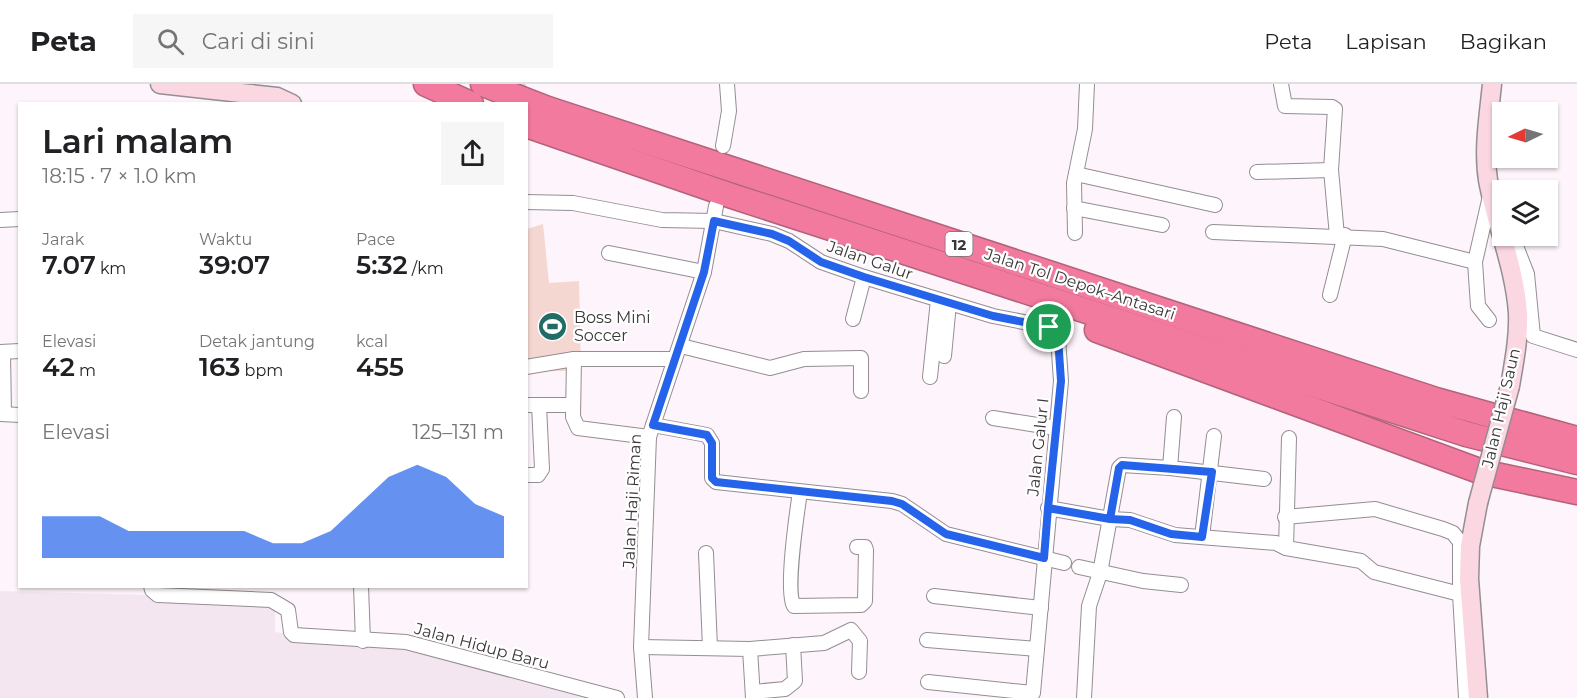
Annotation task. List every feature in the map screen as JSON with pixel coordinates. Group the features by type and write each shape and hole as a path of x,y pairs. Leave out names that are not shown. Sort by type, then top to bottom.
{"highway":[{"path":"426,84 466,102"},
{"name":"Jalan Tol Depok–Antasari","path":"483,84 548,110 1424,397 1577,439"},
{"name":"Jalan Tol Depok–Antasari","path":"528,126 732,196 1466,434 1577,462"},
{"path":"988,278 1087,326 1482,472 1577,492"},
{"path":"1521,425 1577,428"}],"street":[{"path":"160,84 276,98 287,102"},
{"path":"723,146 729,111 728,84"},
{"path":"1075,233 1076,174 1085,129 1087,84"},
{"path":"1281,84 1285,106 1334,107 1331,170 1341,236 1330,295"},
{"name":"Jalan Haji Saun","path":"1492,84 1486,155 1492,196"},
{"path":"1257,172 1331,170"},
{"path":"1076,174 1215,205"},
{"path":"1489,320 1478,306 1475,262 1491,192"},
{"name":"Jalan Galur","path":"528,202 573,203 662,220 714,221 772,234 789,241 821,262 993,316 1049,327 1058,338"},
{"name":"Jalan Haji Riman","path":"645,698 641,647 651,431 704,272 716,206"},
{"path":"1074,208 1162,225"},
{"path":"0,220 18,219"},
{"path":"1212,232 1383,239 1475,262"},
{"name":"Jalan Haji Saun","path":"1478,698 1469,579 1470,546 1478,503 1510,386 1518,313 1504,246"},
{"path":"1516,246 1527,274 1533,336 1577,350"},
{"path":"609,253 704,272"},
{"path":"853,319 864,277"},
{"path":"944,302 944,356"},
{"path":"930,377 944,302"},
{"name":"Jalan Galur I","path":"928,682 1033,693 1061,381 1058,338"},
{"path":"681,346 770,368 804,359 861,358 861,391"},
{"path":"18,351 2,352 2,414 18,415"},
{"path":"574,359 573,417 578,428 707,435 712,443 712,478 716,482 892,501 902,504 946,534 1064,564"},
{"path":"528,367 574,359 675,360"},
{"path":"528,475 538,475 542,469 533,405 573,405"},
{"path":"1170,468 1174,417"},
{"path":"993,418 1056,428"},
{"path":"1202,537 1212,472 1214,436"},
{"path":"1286,548 1285,517 1289,438"},
{"path":"1084,698 1089,606 1100,573 1119,466 1170,468 1264,478"},
{"path":"800,492 791,572 791,602 794,606 861,605 865,601 866,550 865,547 857,547"},
{"path":"1048,508 1110,519 1130,520 1171,534 1276,543 1286,548 1361,561 1374,572 1460,594"},
{"path":"1285,517 1375,508 1453,533 1460,542 1460,594 1466,698"},
{"path":"706,553 710,648"},
{"path":"1079,567 1100,573 1181,585"},
{"name":"Jalan Hidup Baru","path":"152,588 158,595 223,592 271,593 288,610 292,634 363,641 406,642 617,698"},
{"path":"361,588 363,641"},
{"path":"934,596 1041,608"},
{"path":"641,647 750,649 824,643 852,630 860,641 859,672"},
{"path":"927,640 1037,649"},
{"path":"750,649 753,695 785,689 795,681 793,645"}],"shaded area":[{"name":"Boss Mini Soccer","path":"543,224 549,283 579,281 581,371 528,368 528,229"},
{"path":"0,591 260,598 275,609 275,632 434,650 595,698 0,698"}],"tunnel":[{"path":"499,102 525,84"}],"place":[{"name":"Boss Mini Soccer","path":"553,326"}],"route":[{"path":"1049,327 993,316 864,277 821,262 789,241 772,234 714,221 704,272 653,425 707,435 712,443 713,481 892,501 902,504 932,527 946,534 1044,558 1048,508 1110,519 1141,522 1171,534 1202,537 1212,472 1122,465 1119,466 1110,519 1048,508 1061,381 1058,338 1049,327"}]}
